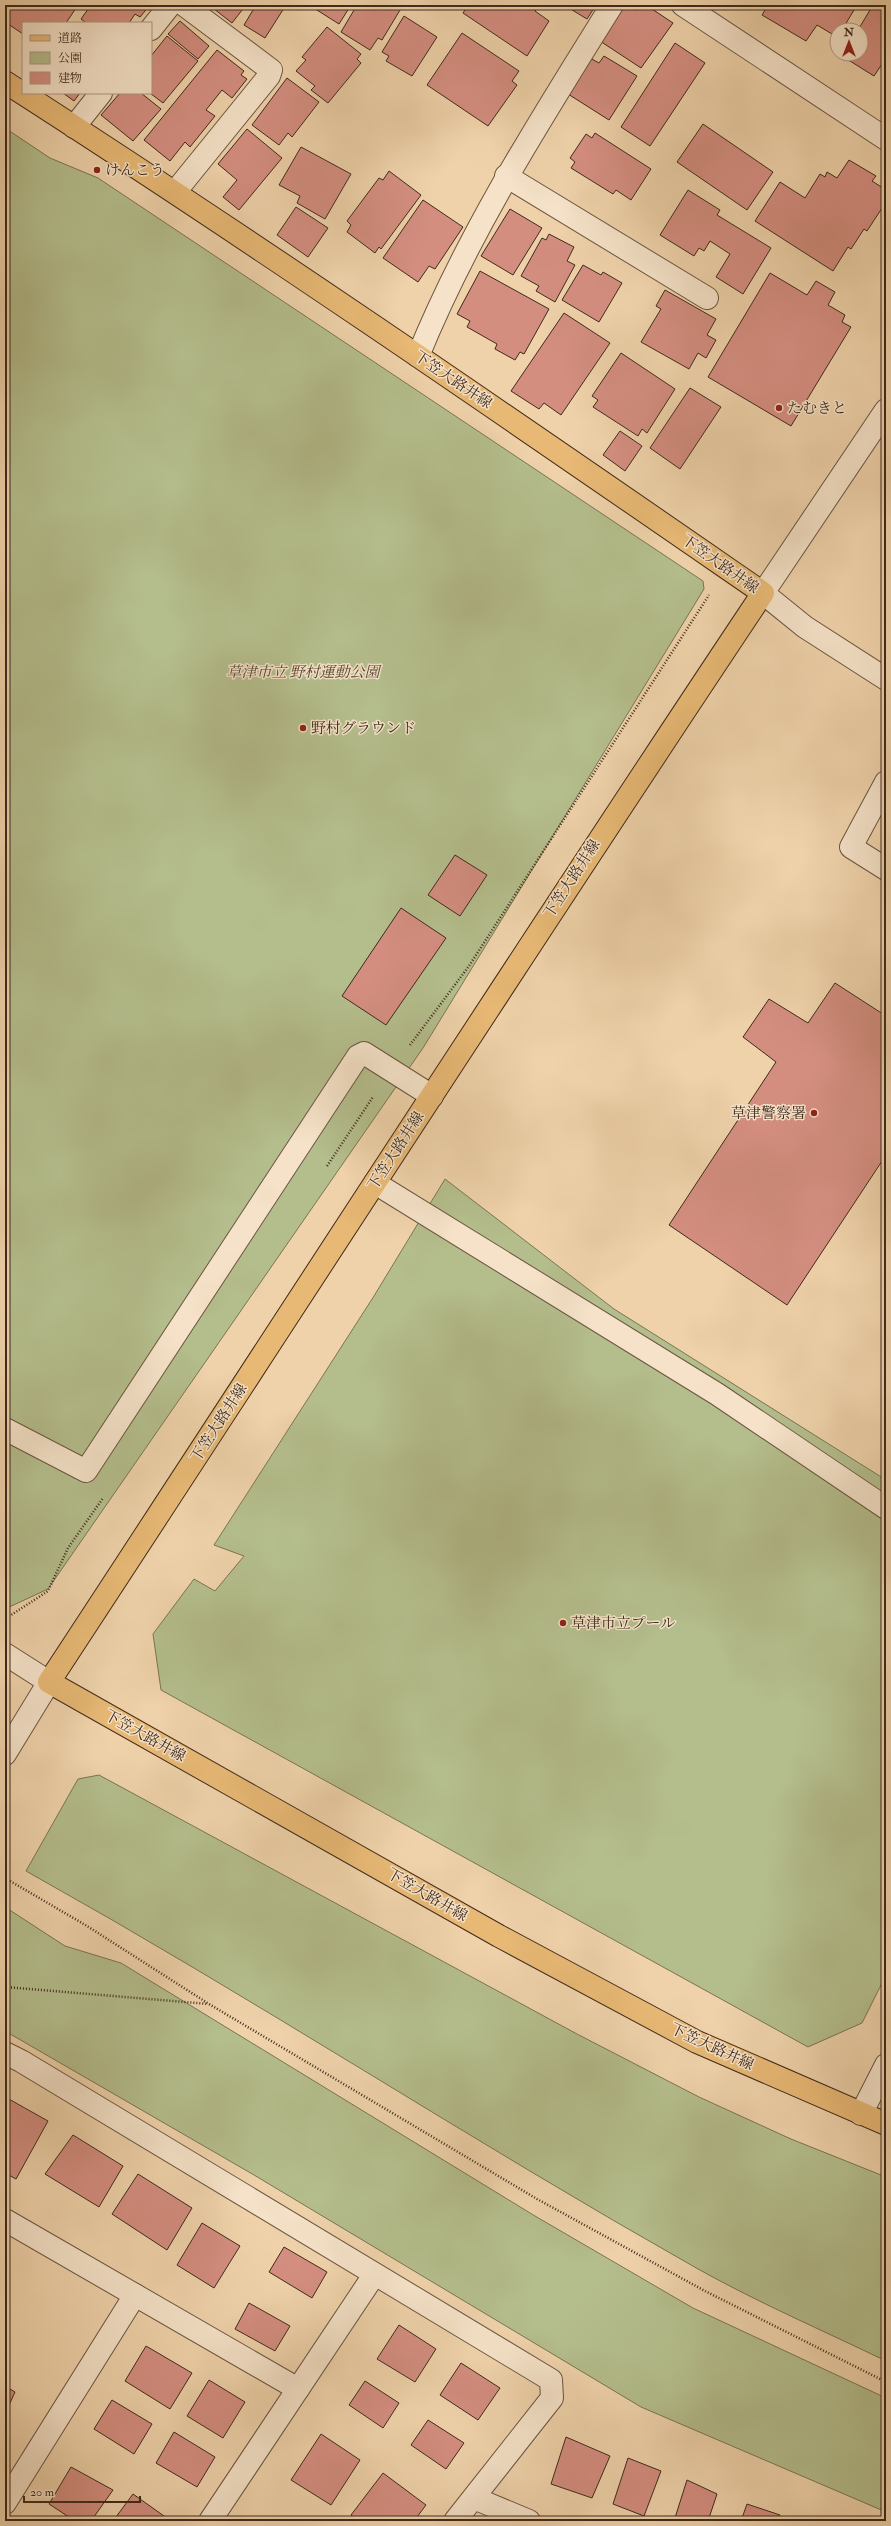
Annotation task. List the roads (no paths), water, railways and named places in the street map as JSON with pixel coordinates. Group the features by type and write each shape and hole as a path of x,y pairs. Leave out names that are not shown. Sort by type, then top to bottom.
{"main road":[{"name":"下笠大路井線","path":"5,82 22,93"},
{"name":"下笠大路井線","path":"23,94 175,192 418,356 763,593 564,892 49,1682 499,1936 690,2038 886,2124"}],"street":[{"path":"152,28 170,5"},
{"path":"175,192 268,76 271,70 184,5"},
{"path":"418,356 438,305 506,176 612,5"},
{"path":"683,5 886,140"},
{"path":"74,127 99,94"},
{"path":"506,176 707,298"},
{"path":"886,410 763,593 805,627 886,679"},
{"path":"886,782 851,847 886,869"},
{"path":"5,1429 86,1471 358,1056 364,1053 432,1096"},
{"path":"375,1183 717,1394 886,1508"},
{"path":"5,1654 49,1682 5,1754"},
{"path":"7,2058 550,2380 552,2398 455,2521"},
{"path":"861,2114 886,2065"},
{"path":"5,2220 298,2389"},
{"path":"210,2521 374,2275"},
{"path":"5,2503 135,2295"},
{"path":"474,2498 529,2521"}],"place":[{"name":"けんこう","path":"97,170"},
{"name":"たむきと","path":"779,408"},
{"name":"野村グラウンド","path":"303,728"},
{"name":"草津警察署","path":"814,1113"},
{"name":"草津市立プール","path":"563,1623"}],"park label":[{"name":"草津市立 野村運動公園","path":"303,672"}]}
